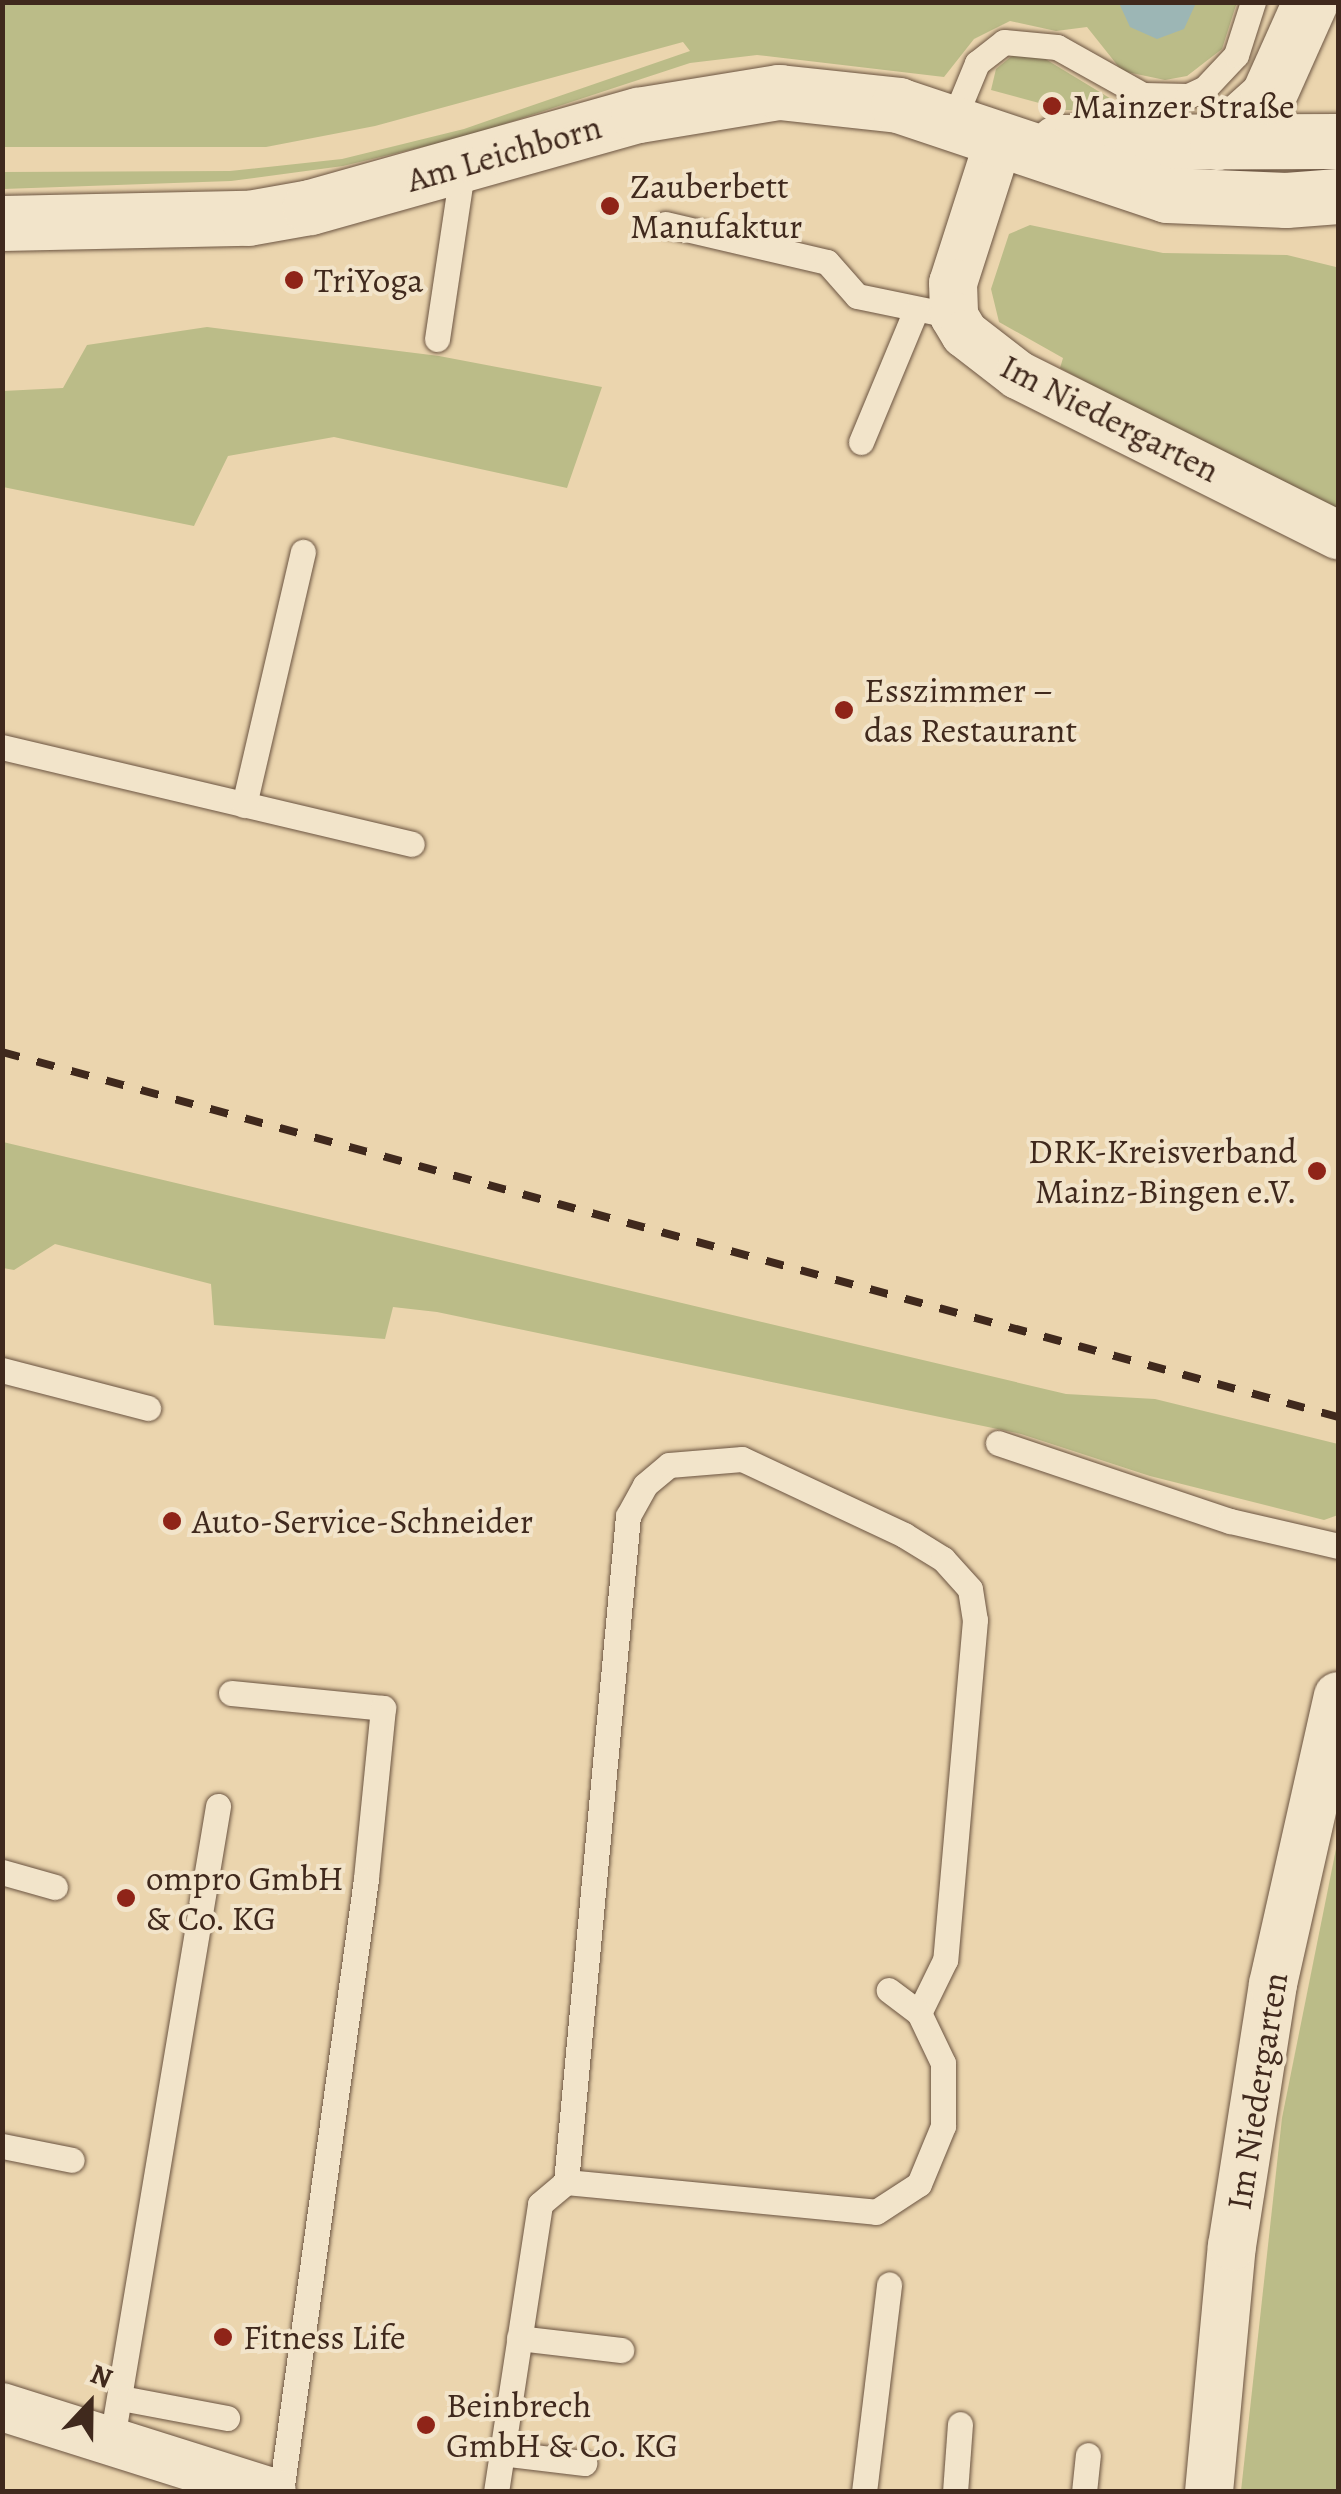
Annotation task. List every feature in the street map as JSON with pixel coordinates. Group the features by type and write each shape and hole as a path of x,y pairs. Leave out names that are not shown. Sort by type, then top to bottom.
{"street":[{"path":"1216,142 1268,96 1310,2"},
{"name":"Am Leichborn","path":"2,223 248,218 717,98 816,94 977,129 1105,146 1338,141"},
{"name":"Am Leichborn","path":"977,129 1167,195 1286,200 1338,196"},
{"path":"935,313 953,284 977,129"},
{"name":"Im Niedergarten","path":"935,313 983,353 1018,375 1338,535"},
{"name":"Im Niedergarten","path":"1210,2492 1232,2246 1270,2003 1338,1696"},
{"path":"2,2407 111,2445 272,2492"}],"lane":[{"path":"977,129 977,64 1004,42 1057,47 1144,95 1188,96 1206,88 1236,55 1253,2"},
{"path":"437,339 463,166"},
{"path":"665,224 827,262 857,296 935,313 862,442"},
{"path":"244,805 303,552"},
{"path":"2,748 412,844"},
{"path":"2,1370 148,1408"},
{"path":"998,1443 1230,1521 1338,1546"},
{"path":"496,2492 540,2204 566,2182 628,1516 645,1485 669,1465 742,1460 904,1535 944,1559 970,1589 975,1620 945,1960 919,2012"},
{"path":"230,1693 384,1708 366,1880 282,2492"},
{"path":"111,2445 218,1806"},
{"path":"2,1872 55,1888"},
{"path":"566,2182 876,2212 919,2184 942,2126 942,2063 919,2012 889,1990"},
{"path":"2,2146 72,2160"},
{"path":"864,2492 889,2284"},
{"path":"519,2338 621,2350"},
{"path":"121,2398 226,2418"},
{"path":"955,2492 960,2424"},
{"path":"502,2453 584,2463"},
{"path":"1084,2492 1088,2454"}],"green space":[{"path":"1237,2 1222,49 1187,76 1165,80 1122,71 1087,27 1056,31 1010,21 974,39 944,77 757,55 690,63 468,136 343,166 231,181 3,189 3,172 230,171 342,159 464,129 690,51 683,42 375,126 266,147 3,147 2,3"},
{"path":"1013,55 1042,57 1131,111 1065,110 991,90 996,69"},
{"path":"1030,225 1163,253 1287,255 1336,267 1338,519 1060,368 1063,358 999,322 991,289 1009,234"},
{"path":"207,327 439,356 602,387 567,488 334,437 228,456 194,526 3,487 3,391 63,388 87,345"},
{"path":"3,1142 1066,1394 1155,1399 1338,1444 1338,1515 1324,1520 1150,1476 1021,1434 437,1312 393,1307 385,1339 214,1325 211,1284 55,1244 14,1270 3,1268"},
{"path":"1338,1839 1338,2491 1241,2491 1282,2118"}],"water":[{"path":"1119,2 1196,3 1184,29 1157,39 1130,27"}],"railway":[{"path":"2,1052 1338,1417"}],"place":[{"name":"Mainzer Straße","path":"1052,106"},
{"name":"Zauberbett Manufaktur","path":"610,206"},
{"name":"TriYoga","path":"294,280"},
{"name":"Esszimmer – das Restaurant","path":"844,710"},
{"name":"DRK-Kreisverband Mainz-Bingen e.V.","path":"1317,1171"},
{"name":"Auto-Service-Schneider","path":"172,1521"},
{"name":"ompro GmbH & Co. KG","path":"126,1898"},
{"name":"Fitness Life","path":"223,2337"},
{"name":"Beinbrech GmbH & Co. KG","path":"426,2425"}]}
